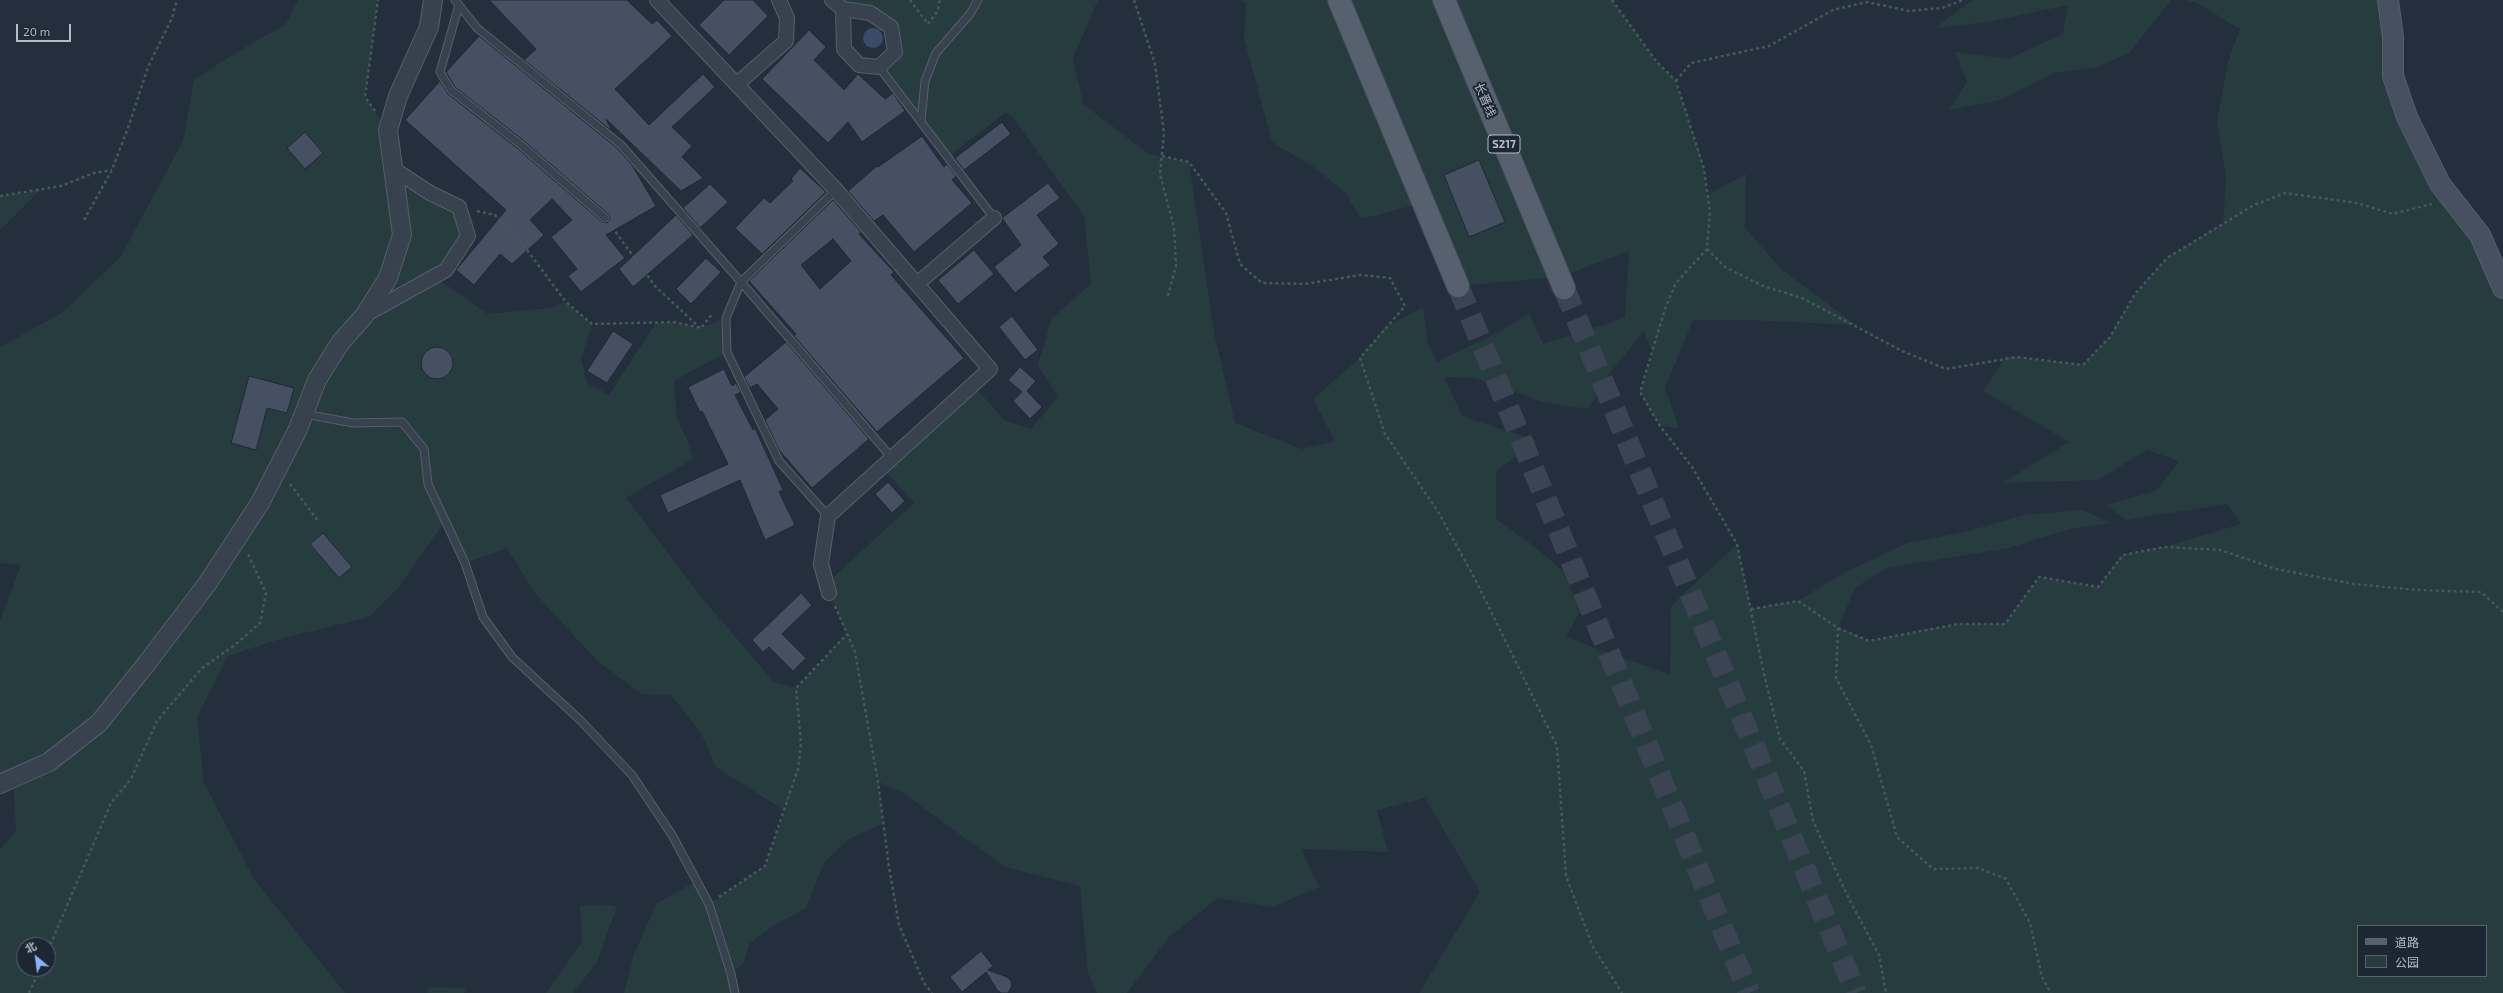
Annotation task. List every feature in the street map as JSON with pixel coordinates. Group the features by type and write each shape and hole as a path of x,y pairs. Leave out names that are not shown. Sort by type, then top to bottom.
{"main road":[{"path":"1339,0 1458,286"},
{"name":"长晋线","path":"1444,0 1564,288"},
{"path":"2388,0 2393,36 2393,76 2411,124 2440,184 2480,235 2503,288"}],"street":[{"path":"0,784 50,762 99,723 207,584 260,503 304,414 317,380 340,343 364,316 388,278 402,235 399,198 392,168 388,130 398,96 429,28 434,0"},
{"path":"657,0 738,84 836,190 990,369 891,457 828,516 821,564 829,593"},
{"path":"738,84 786,41 787,18 779,0"},
{"path":"832,0 843,9 870,13 891,27 895,52 878,67 859,64 844,48 843,9"},
{"path":"364,316 446,270 468,236 459,207 430,193 392,168"},
{"path":"917,284 994,218"}],"lane":[{"path":"921,120 925,81 936,53 970,14 978,0"},
{"path":"457,3 440,72 451,90 521,145 606,218"},
{"path":"457,3 477,28 621,145 891,457"},
{"path":"878,67 921,120 994,218"},
{"path":"828,516 779,461 727,352 726,318 741,282 836,190"},
{"path":"304,414 353,423 402,422 424,449 428,484 465,563 483,617 512,658 581,721 632,775 672,835 709,904 731,974 735,993"}],"path":[{"path":"84,220 112,170 130,125 148,67 172,18 177,0"},
{"path":"378,0 365,97 388,130"},
{"path":"910,0 928,24 937,12 940,0"},
{"path":"1134,0 1155,64 1164,133 1160,174 1174,228 1176,266 1167,299"},
{"path":"1612,0 1656,61 1676,80 1704,168 1710,212 1707,249 1676,283 1665,309 1640,392 1660,426 1692,467 1738,544 1764,674 1780,739 1804,771 1813,821 1849,899 1879,955 1886,993"},
{"path":"1676,80 1691,63 1769,46 1833,10 1867,2 1910,11 1942,8 1963,0"},
{"path":"1162,156 1189,162 1226,213 1240,264 1262,283 1305,284 1361,275 1390,278 1405,306 1360,358 1385,434 1437,510 1472,572 1557,746 1566,876 1593,947 1622,993"},
{"path":"0,196 61,186 94,173 112,170"},
{"path":"1707,249 1725,267 1757,283 1802,298 1902,350 1946,369 2017,357 2083,365 2110,337 2135,294 2168,258 2254,205 2285,193 2357,204 2393,214 2452,198"},
{"path":"459,207 495,215 527,250 566,302 592,324 674,322 700,328"},
{"path":"606,218 655,286 700,328"},
{"path":"700,328 716,310"},
{"path":"278,468 319,522"},
{"path":"53,937 110,803 131,779 157,722 201,670 236,644 260,623 266,593 239,535"},
{"path":"1751,609 1798,601 1838,628 1869,641 1958,624 2005,624 2039,577 2098,587 2123,555 2164,547 2220,550 2276,569 2354,584 2417,590 2481,592 2503,612"},
{"path":"829,593 855,652 878,782 889,867 899,925 924,982 932,993"},
{"path":"1838,628 1836,678 1871,745 1897,837 1933,869 1978,868 2006,879 2030,923 2042,977 2051,993"},
{"path":"709,904 765,866 798,769 801,743 796,688 847,634"},
{"path":"29,993 36,977"}],"green space":[{"path":"298,0 378,0 365,97 388,130 392,168 459,207 468,236 435,277 488,314 550,308 566,302 592,324 581,359 587,383 609,395 656,323 674,322 701,328 726,318 727,352 674,381 677,420 687,439 693,459 626,498 698,593 774,682 796,688 847,634 826,584 914,503 881,466 972,384 1005,421 1031,429 1058,397 1038,365 1052,318 1091,284 1084,216 1011,115 1005,113 948,157 879,67 895,52 891,27 832,0 1098,0 1073,58 1083,104 1149,154 1189,162 1214,332 1235,423 1302,449 1335,441 1313,399 1360,358 1385,327 1423,307 1428,343 1437,362 1501,331 1529,313 1543,344 1625,318 1629,251 1559,277 1458,286 1423,203 1361,219 1345,192 1315,168 1272,142 1244,38 1246,4 1241,0 1612,0 1656,61 1676,81 1704,169 1707,195 1746,174 1745,228 1781,269 1856,325 1749,320 1693,320 1665,388 1679,429 1660,426 1640,392 1653,355 1644,331 1613,369 1588,409 1543,402 1475,378 1444,377 1462,416 1537,441 1496,471 1496,519 1531,544 1563,571 1580,611 1566,637 1670,675 1671,606 1737,544 1751,609 1798,601 1847,571 1908,543 1965,532 2025,515 2082,510 2111,523 2069,529 2009,548 1887,568 1855,588 1838,628 1869,641 1958,624 2005,624 2039,577 2098,587 2123,555 2164,547 2241,524 2227,504 2126,520 2106,505 2156,491 2179,461 2147,450 2098,480 2002,483 2069,442 1983,391 2006,356 2083,365 2110,337 2135,294 2167,258 2223,223 2226,177 2217,121 2228,62 2240,29 2197,3 2186,0 2388,0 2393,76 2503,288 2503,993 1419,993 1480,892 1425,798 1377,810 1388,852 1301,849 1319,887 1272,907 1218,898 1169,937 1127,993 1097,993 1088,973 1080,886 1005,867 903,793 879,782 883,824 849,839 824,863 806,908 773,926 749,944 744,963 731,974 735,993 624,993 634,954 657,903 697,881 709,904 765,866 785,811 716,767 701,733 671,695 642,694 597,661 535,593 507,548 465,563 445,521 398,588 369,617 280,639 228,656 197,717 204,783 254,879 345,993 0,993 0,849 16,831 13,778 0,784 0,621 21,565 0,563 0,347 62,313 121,256 183,141 194,80 232,55 286,24"},
{"path":"1972,0 2171,0 2129,53 2098,67 2054,73 2000,100 1949,110 1967,82 1955,52 2008,59 2063,34 2068,5 1988,22 1935,28"},
{"path":"40,190 0,230 0,196"},
{"path":"580,905 617,906 597,962 573,993 546,993 582,942"},
{"path":"428,987 466,988 464,993 427,993"}],"water":[{"path":"873,28 880,31 883,38 880,45 873,48 866,45 863,38 866,31"}],"building":[{"path":"489,0 627,0 652,24 657,20 672,36 615,89 649,125 703,74 715,87 672,127 692,146 682,157 703,178 681,191 606,119 612,131 524,60 536,49"},
{"path":"724,0 753,0 768,16 729,55 699,25"},
{"path":"809,30 826,47 814,60 844,90 858,74 885,99 893,93 905,111 862,142 848,122 828,143 762,79"},
{"path":"479,36 618,149 632,165 656,206 606,235 625,258 581,292 568,276 577,269 551,237 572,220 552,199 530,220 544,235 512,264 500,254 474,285 456,270 506,210 405,120 440,81 448,94 518,149 602,222 607,223 610,219 608,214 524,141 455,87 446,72"},
{"path":"1002,122 1011,134 964,170 955,158"},
{"path":"305,132 323,153 305,169 287,148"},
{"path":"922,136 944,167 947,164 956,176 952,180 972,203 914,252 883,215 874,221 848,191 877,166 878,167"},
{"path":"1479,160 1505,222 1469,237 1444,175"},
{"path":"800,168 826,192 762,254 735,228 764,198 770,203 793,181 791,179"},
{"path":"1048,183 1060,198 1037,215 1059,244 1043,257 1050,265 1015,293 994,267 1021,245 1002,218"},
{"path":"710,184 728,202 700,228 683,208"},
{"path":"833,200 861,232 859,234 894,272 891,275 964,358 877,432 794,336 796,334 749,281","holes":["833,239 851,261 820,289 801,265"]},
{"path":"676,215 693,235 633,287 619,269"},
{"path":"974,250 994,274 958,304 938,280"},
{"path":"706,258 721,272 691,304 676,289"},
{"path":"1012,316 1038,350 1025,360 999,327"},
{"path":"613,331 633,344 607,383 587,371"},
{"path":"786,342 869,439 812,488 779,450 765,420 778,409 757,384 750,388 744,377"},
{"path":"434,347 440,347 449,351 453,363 449,375 440,379 434,379 425,375 421,366 421,360 425,351"},
{"path":"1020,367 1036,381 1027,391 1042,407 1030,419 1013,401 1022,392 1008,380"},
{"path":"724,369 732,386 736,383 741,392 735,395 753,430 755,428 783,490 779,492 795,525 765,540 740,480 668,513 660,495 728,464 702,411 700,412 688,387"},
{"path":"249,376 294,388 287,413 267,408 256,450 231,443"},
{"path":"888,482 905,501 892,513 875,494"},
{"path":"323,533 352,567 339,578 310,544"},
{"path":"801,593 812,605 782,634 806,658 793,671 769,647 763,652 752,640"},
{"path":"981,951 993,966 988,970 1007,977 1011,981 1012,986 1008,993 1001,993 997,990 986,972 962,992 950,977"}],"tunnel":[{"path":"1458,286 1749,993"},
{"path":"1564,288 1856,993"}]}
